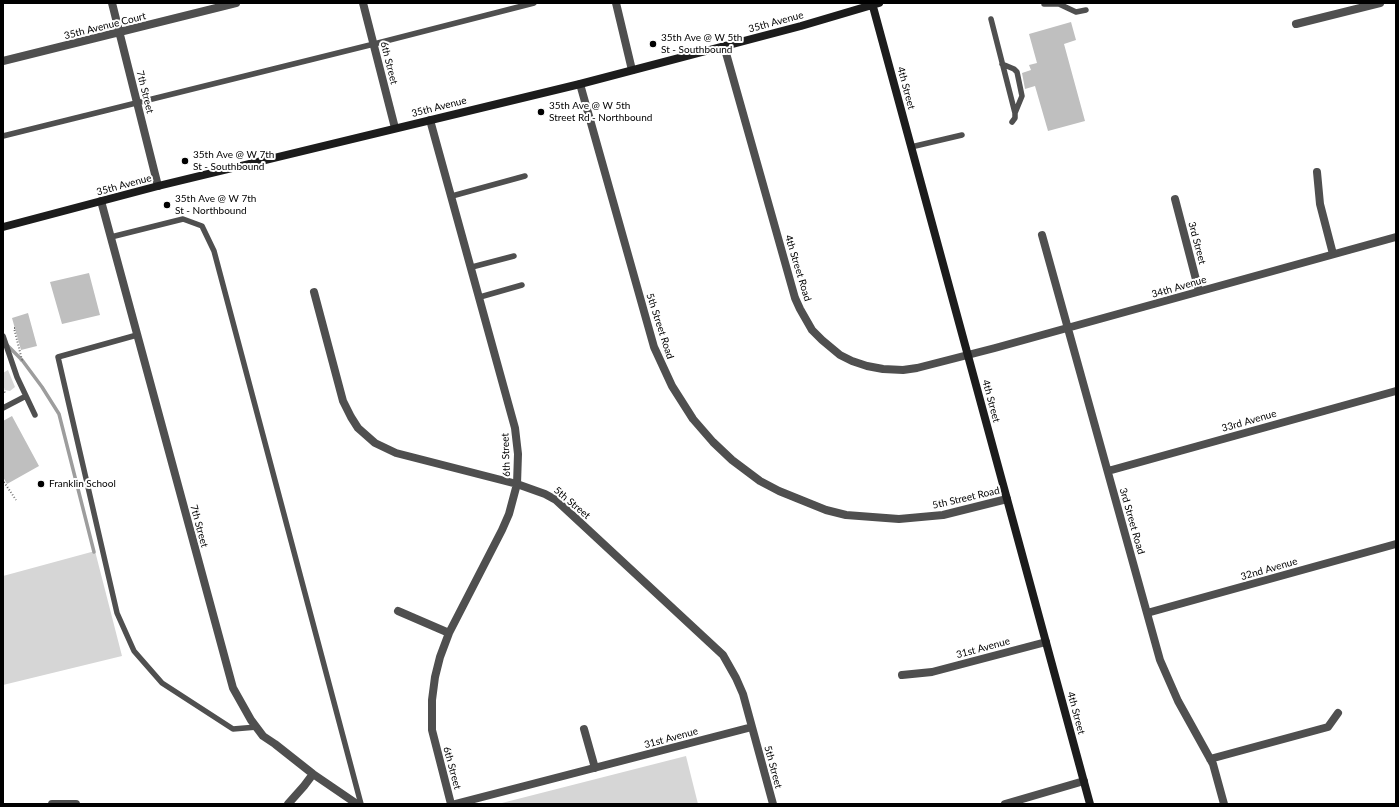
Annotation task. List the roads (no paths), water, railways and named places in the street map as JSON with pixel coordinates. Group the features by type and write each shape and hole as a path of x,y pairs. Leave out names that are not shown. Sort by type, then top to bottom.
{"main road":[{"name":"35th Avenue","path":"3,227 158,186 580,84 808,24 874,4"},
{"name":"4th Street","path":"874,4 1090,804"}],"street":[{"name":"7th Street","path":"112,3 158,186"},
{"name":"35th Avenue Court","path":"3,61 236,3"},
{"name":"6th Street","path":"363,3 395,128"},
{"path":"616,3 632,70"},
{"path":"1296,24 1380,3"},
{"name":"4th Street Road","path":"724,46 795,298 800,310 812,330 840,355 867,366 882,369 903,370 917,368 968,355"},
{"name":"5th Street Road","path":"580,84 654,347 672,386 693,419 713,442 732,460 760,481 779,491 826,510 846,515 900,519 914,518 943,515 1007,499"},
{"name":"6th Street","path":"430,120 472,267 515,428 518,454 517,484 509,514 449,633 440,657 435,677 432,700 432,730 451,804"},
{"path":"1317,172 1320,204 1333,254"},
{"name":"3rd Street","path":"1175,199 1199,292"},
{"name":"7th Street","path":"101,201 233,688 263,736 313,774 357,804"},
{"name":"3rd Street Road","path":"1042,235 1160,660 1178,701 1213,764 1224,804"},
{"name":"34th Avenue","path":"968,355 1396,237"},
{"name":"5th Street","path":"314,292 343,401 358,428 375,443 396,453 517,484 545,494 556,500 723,655 736,678 752,727 773,804"},
{"name":"33rd Avenue","path":"1108,471 1396,391"},
{"name":"32nd Avenue","path":"1147,613 1396,544"},
{"path":"398,611 449,633"},
{"name":"31st Avenue","path":"902,675 932,672 1046,642"},
{"path":"1210,759 1328,727 1338,713"},
{"name":"31st Avenue","path":"455,804 752,727"},
{"path":"584,729 594,768"},
{"path":"288,804 313,774"},
{"path":"1005,804 1084,781"},
{"path":"52,804 76,804"}],"lane":[{"path":"3,136 534,3"},
{"path":"1044,4 1059,3 1076,12 1086,10"},
{"path":"991,19 1015,113"},
{"path":"1002,64 1014,69 1017,72 1022,96 1015,113 1015,118 1012,122"},
{"path":"912,147 962,135"},
{"path":"452,196 525,176"},
{"path":"111,237 183,219 202,226 214,251 361,804"},
{"path":"472,267 514,256"},
{"path":"480,297 522,285"},
{"path":"138,335 58,357 117,613 134,651 162,683 233,729 257,728"},
{"path":"3,336 13,364 35,415"},
{"path":"3,408 26,396"}],"waterway":[{"path":"7,345 22,360 42,387 59,414 94,552"}],"place":[{"name":"35th Ave @ W 5th St - Southbound","path":"653,44"},
{"name":"35th Ave @ W 5th Street Rd - Northbound","path":"541,112"},
{"name":"35th Ave @ W 7th St - Southbound","path":"185,161"},
{"name":"35th Ave @ W 7th St - Northbound","path":"167,205"},
{"name":"Franklin School","path":"41,484"}]}
